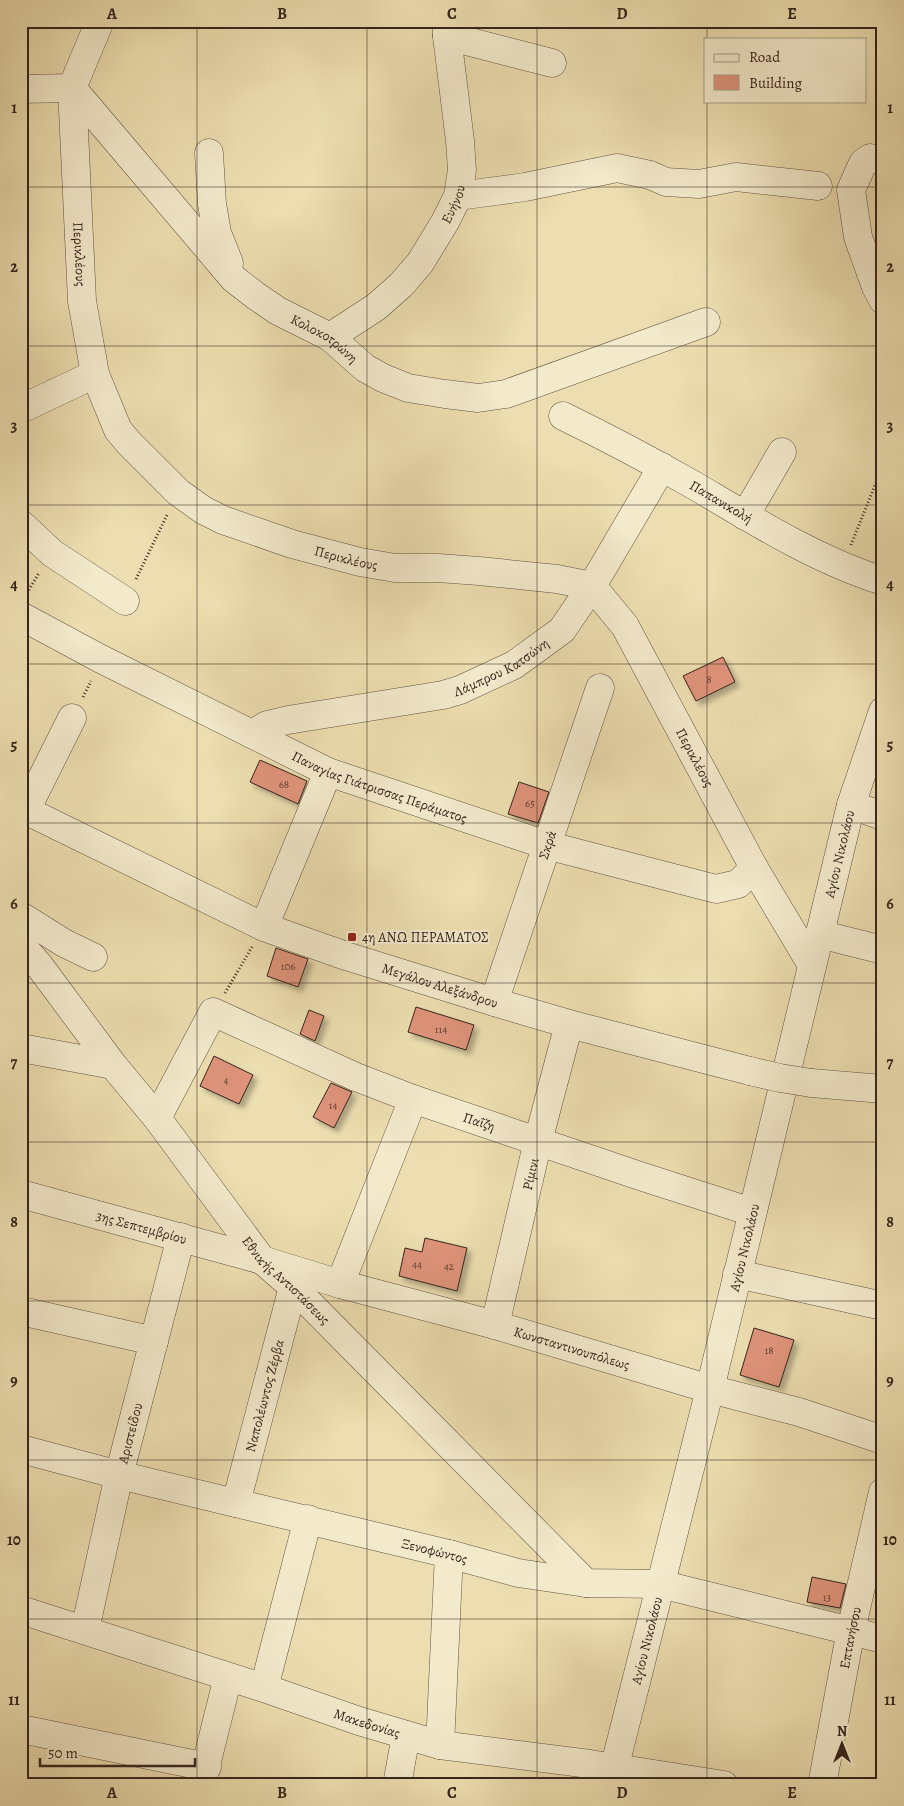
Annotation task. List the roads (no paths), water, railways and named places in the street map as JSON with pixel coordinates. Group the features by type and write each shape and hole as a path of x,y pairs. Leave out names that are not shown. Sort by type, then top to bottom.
{"street":[{"name":"Περικλέους","path":"100,21 72,88 82,301 100,386 118,430 128,444 178,492 203,510 223,520 292,544 360,562 395,568 438,568 557,579 592,586 625,626 754,868 812,965"},
{"path":"447,29 552,63"},
{"name":"Ευήνου","path":"330,337 376,307 401,285 420,263 445,222 458,196 462,170 447,29"},
{"path":"21,89 72,88"},
{"name":"Κολοκοτρώνη","path":"72,88 234,279 278,311 330,337 366,368 383,378 408,388 478,398 506,394 706,322"},
{"path":"209,153 217,233 234,279"},
{"path":"883,160 870,158 863,163 851,190 858,237 868,267 883,300"},
{"path":"458,196 525,187 617,168 650,175 666,182 699,184 736,177 818,186"},
{"path":"21,409 100,386 188,479 203,492 231,507 322,539 369,551 400,555 438,568"},
{"name":"Παπανικολή","path":"563,416 662,467 745,516 843,565 883,581"},
{"path":"745,516 782,452"},
{"name":"Λάμπρου Κατσώνη","path":"252,734 267,725 288,720 443,695 460,690 514,666 562,630 592,586 662,467"},
{"path":"21,524 52,553 125,601"},
{"name":"Παναγίας Γιάτρισσας Περάματος","path":"24,605 102,659 328,772 546,845 716,889 738,884 754,868"},
{"name":"Σκρά","path":"494,1002 600,688"},
{"name":"Αγίου Νικολάου","path":"612,1776 710,1389 851,805 883,712"},
{"path":"24,809 72,718"},
{"path":"264,928 328,772"},
{"path":"851,805 883,816"},
{"name":"Μεγάλου Αλεξάνδρου","path":"24,809 264,928 346,956 569,1024 750,1071 811,1083 883,1089"},
{"path":"21,916 64,943 93,957"},
{"path":"819,934 883,950"},
{"name":"Εθνικής Αντιστάσεως","path":"21,945 38,964 113,1065 158,1118 262,1260 293,1287 586,1583"},
{"name":"Παΐζη","path":"158,1118 213,1012 356,1077 413,1099 752,1212"},
{"name":"Ρίμινι","path":"495,1326 538,1141 569,1024"},
{"path":"21,1048 113,1065"},
{"path":"340,1284 413,1099"},
{"name":"3ης Σεπτεμβρίου","path":"21,1194 262,1260"},
{"name":"Αριστείδου","path":"85,1630 120,1475 181,1238"},
{"name":"Κωνσταντινουπόλεως","path":"262,1260 710,1389 799,1412 883,1440"},
{"path":"737,1274 883,1306"},
{"name":"Ναπολέωντος Ζέρβα","path":"236,1503 293,1287"},
{"path":"21,1311 154,1341"},
{"name":"Ξενοφώντος","path":"21,1449 120,1475 449,1554 518,1573 586,1583 660,1584 883,1639"},
{"name":"Επτανήσου","path":"822,1785 851,1630 883,1492"},
{"path":"264,1688 308,1520"},
{"path":"440,1745 449,1554"},
{"name":"Μακεδονίας","path":"21,1610 264,1688 359,1721 440,1745 612,1776 724,1785"},
{"path":"21,1729 204,1776 228,1677"},
{"path":"397,1785 406,1734"}],"place":[{"name":"4η ΑΝΩ ΠΕΡΑΜΑΤΟΣ","path":"352,937"}]}
